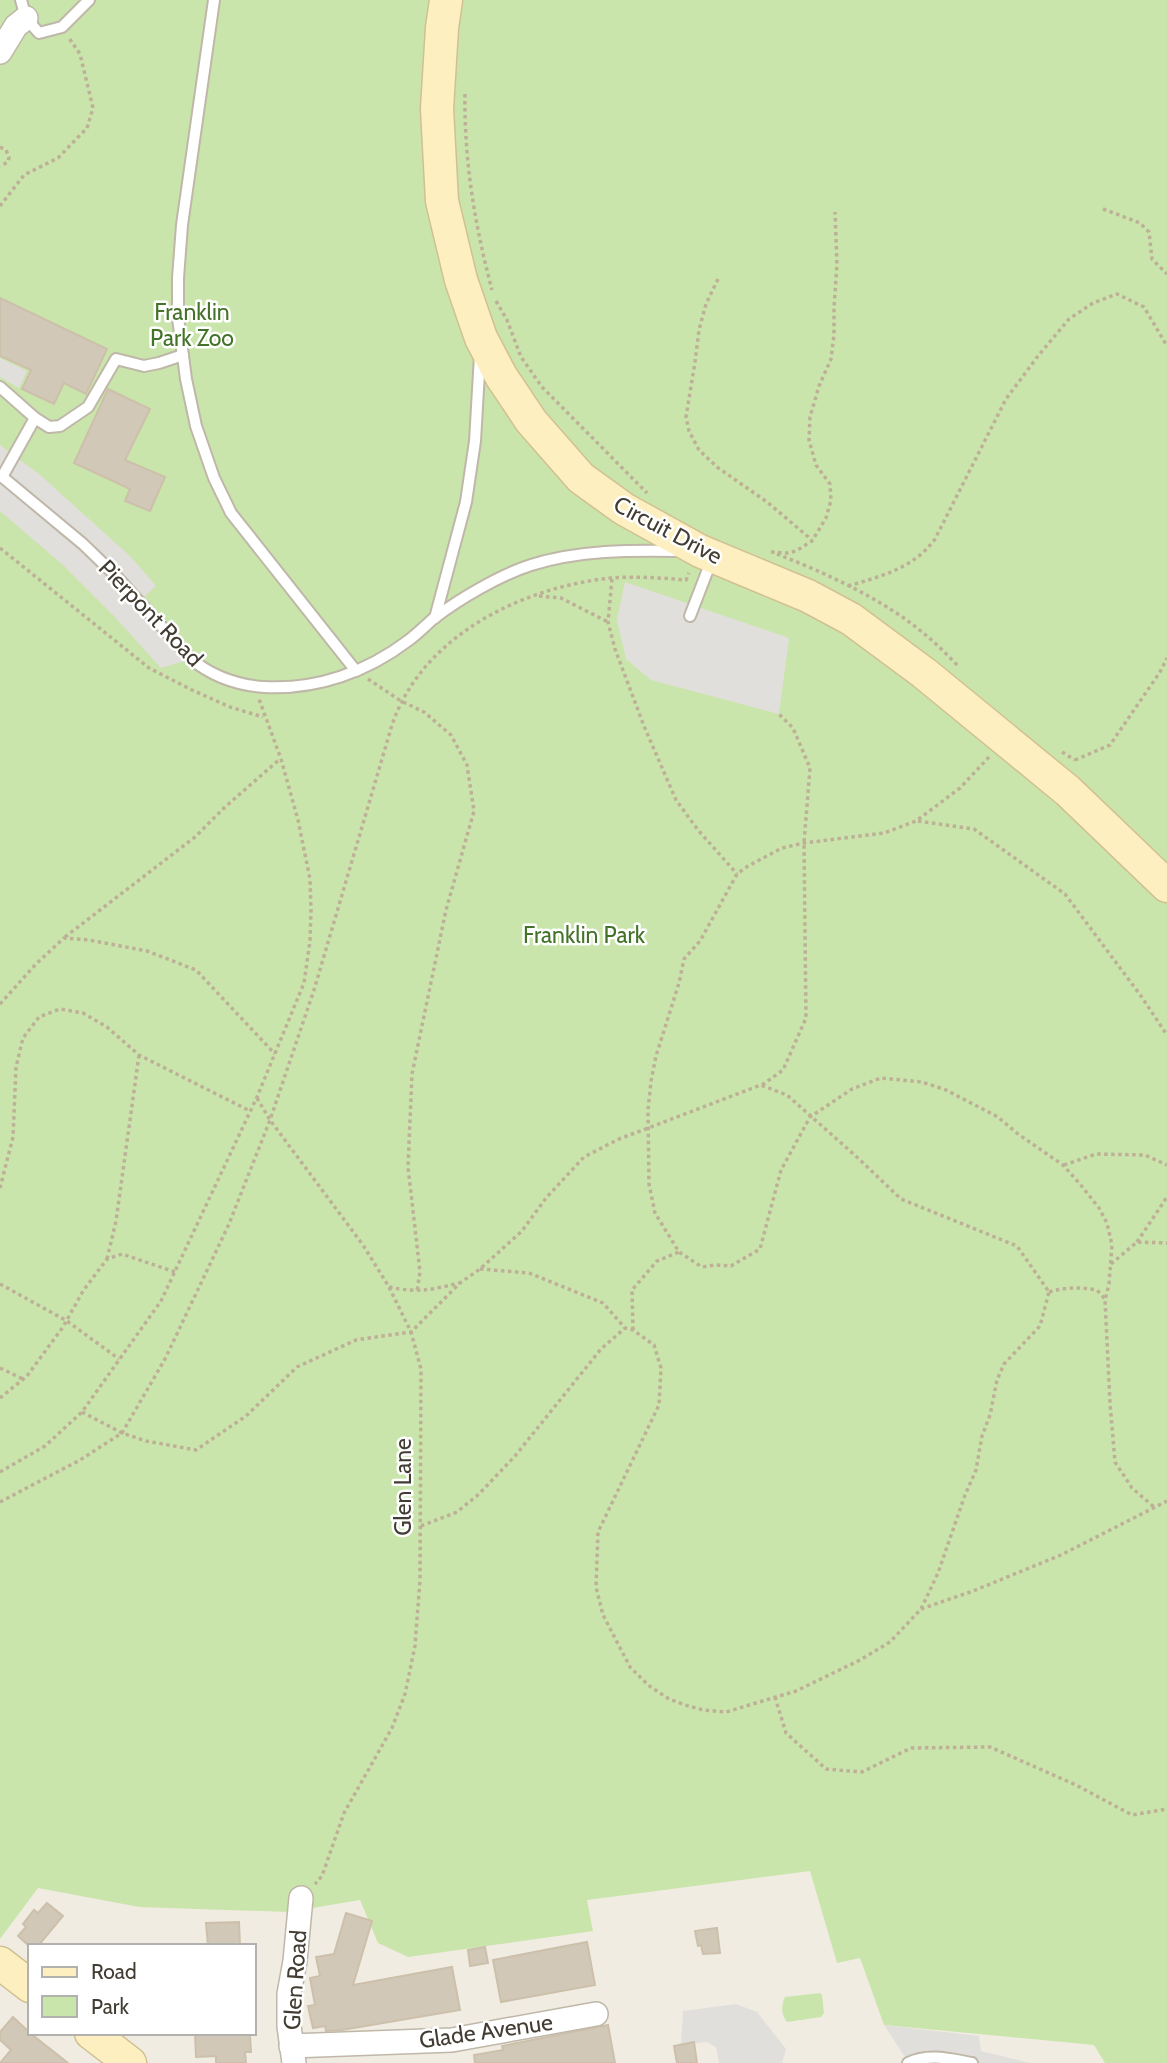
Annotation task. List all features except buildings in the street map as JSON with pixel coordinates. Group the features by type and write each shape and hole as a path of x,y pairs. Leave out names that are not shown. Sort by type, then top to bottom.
{"main road":[{"name":"Circuit Drive","path":"446,0 437,109 442,201 461,279 481,338 501,376 531,421 581,478 700,561 808,596 851,619 923,673 1068,791 1167,887"},
{"path":"0,1963 28,1984"},
{"path":"93,2035 131,2063"}],"street":[{"path":"0,52 24,9"},
{"name":"Glen Road","path":"292,2055 289,1994 301,1898"},
{"name":"Glade Avenue","path":"292,2055 452,2040 596,2014"}],"lane":[{"path":"24,9 38,33 62,27 86,6 89,0"},
{"path":"214,0 178,278 178,318 186,379 196,426 214,478 231,513 356,671"},
{"path":"435,618 466,502 475,441 481,338"},
{"path":"0,387 48,427 60,425 88,407 116,359 144,366 183,355"},
{"path":"1,476 35,418"},
{"name":"Pierpont Road","path":"1,476 83,544 202,668 226,680 259,686 309,685 356,671 409,640 435,618 479,589 531,565 585,554 631,550 700,561"},
{"path":"690,616 700,561"},
{"path":"908,2063 936,2057 972,2063"}],"path":[{"path":"0,206 24,175 58,158 87,128 93,108 80,54 62,27"},
{"path":"464,89 469,177 483,255 496,301 507,320 521,357 553,400 652,496"},
{"path":"0,147 6,150 9,157 8,162 0,166"},
{"path":"1102,209 1140,223 1149,232 1152,259 1167,274"},
{"path":"771,552 796,551 812,541 826,518 831,500 830,484 816,465 809,440 810,418 819,386 831,359 834,335 837,265 835,212"},
{"path":"718,279 706,304 699,330 686,417 689,431 699,450 717,467 767,502 812,541"},
{"path":"848,586 893,572 926,551 935,539 1006,400 1069,319 1093,303 1117,294 1144,307 1167,346"},
{"path":"0,548 149,668 230,707 265,718"},
{"path":"0,1502 80,1460 122,1433 165,1359 229,1224 270,1120 314,989 391,725 401,701 431,660 477,622 536,596 612,578 647,576 686,580 700,561"},
{"path":"612,578 608,622 615,649 676,800 698,830 737,874"},
{"path":"536,596 561,598 608,622"},
{"path":"1075,760 1110,744 1167,658"},
{"path":"356,671 401,701 424,712 451,735 467,765 474,811 446,910 412,1074 408,1167 420,1272 417,1291"},
{"path":"0,1472 45,1446 82,1412 161,1301 257,1097 304,983 310,941 310,879 298,820 281,759 265,718 259,686"},
{"path":"82,1412 122,1433 146,1441 195,1450 246,1416 297,1367 356,1340 411,1332 460,1283 480,1269 522,1231 546,1198 584,1157 619,1139 761,1085 783,1070 806,1018 804,843 810,768 793,728 779,714"},
{"path":"1004,739 960,788 916,821 884,833 782,848 737,874 700,941 684,958 667,1028 656,1056 648,1110 649,1184 655,1213 679,1251 702,1267 732,1266 761,1248 780,1170 810,1117 852,1089 881,1078 922,1082 946,1090 998,1117 1063,1165 1099,1208 1107,1223 1112,1245 1105,1300 1115,1462 1132,1488 1154,1507"},
{"path":"0,1004 64,938 195,837 281,759"},
{"path":"916,821 974,829 1065,894 1167,1035"},
{"path":"64,938 147,951 196,970 275,1054"},
{"path":"0,1188 13,1137 16,1067 23,1038 39,1017 60,1009 83,1013 107,1027 139,1055 250,1111"},
{"path":"0,1398 23,1379 107,1259 117,1221 139,1055"},
{"path":"480,1269 529,1273 603,1303 625,1328 633,1330 654,1345 661,1368 659,1405 598,1532 596,1587 603,1615 630,1667 648,1685 669,1699 704,1710 726,1712 796,1692 890,1642 921,1609 938,1573 976,1471 982,1436 1004,1364 1040,1326 1049,1292 1017,1245 901,1199 859,1158 787,1096 761,1085"},
{"name":"Glen Lane","path":"257,1097 270,1120 363,1245 389,1287 411,1332 421,1369 420,1580 415,1646 405,1694 392,1728 344,1813 322,1876 301,1898"},
{"path":"1063,1165 1096,1154 1145,1155 1167,1165"},
{"path":"1111,1264 1137,1242 1167,1197"},
{"path":"1137,1242 1167,1243"},
{"path":"633,1330 632,1290 657,1261 679,1251"},
{"path":"107,1259 122,1254 175,1272"},
{"path":"389,1287 429,1291 460,1283"},
{"path":"0,1284 66,1321 119,1359"},
{"path":"1049,1292 1065,1287 1085,1288 1097,1290 1105,1300"},
{"path":"421,1526 457,1512 479,1494 515,1456 601,1349 625,1328"},
{"path":"0,1368 23,1379"},
{"path":"921,1609 1061,1555 1167,1501"},
{"path":"775,1697 786,1733 826,1769 862,1772 911,1748 990,1747 1076,1785 1132,1815 1167,1810"}],"green space":[{"name":"Franklin Park","path":"0,0 1167,0 1167,2063 1105,2063 1094,2045 884,2025 860,1958 837,1963 810,1871 587,1900 593,1931 408,1957 378,1943 360,1900 289,1912 139,1907 38,1888 0,1939"},
{"path":"820,1993 824,2013 821,2017 787,2022 782,2010 785,1997"}],"shaded area":[{"path":"0,358 27,371 19,388 0,377"},
{"path":"0,445 39,474 131,557 156,586 140,601 191,659 161,668 63,565 0,511"},
{"path":"625,582 789,638 779,714 651,680 626,659 617,620"},
{"path":"736,2004 757,2012 786,2049 782,2063 719,2063 716,2047 706,2042 681,2045 683,2011"},
{"path":"884,2025 979,2036 981,2051 1030,2063 909,2063"}],"park label":[{"name":"Franklin Park Zoo","path":"192,325"}]}
